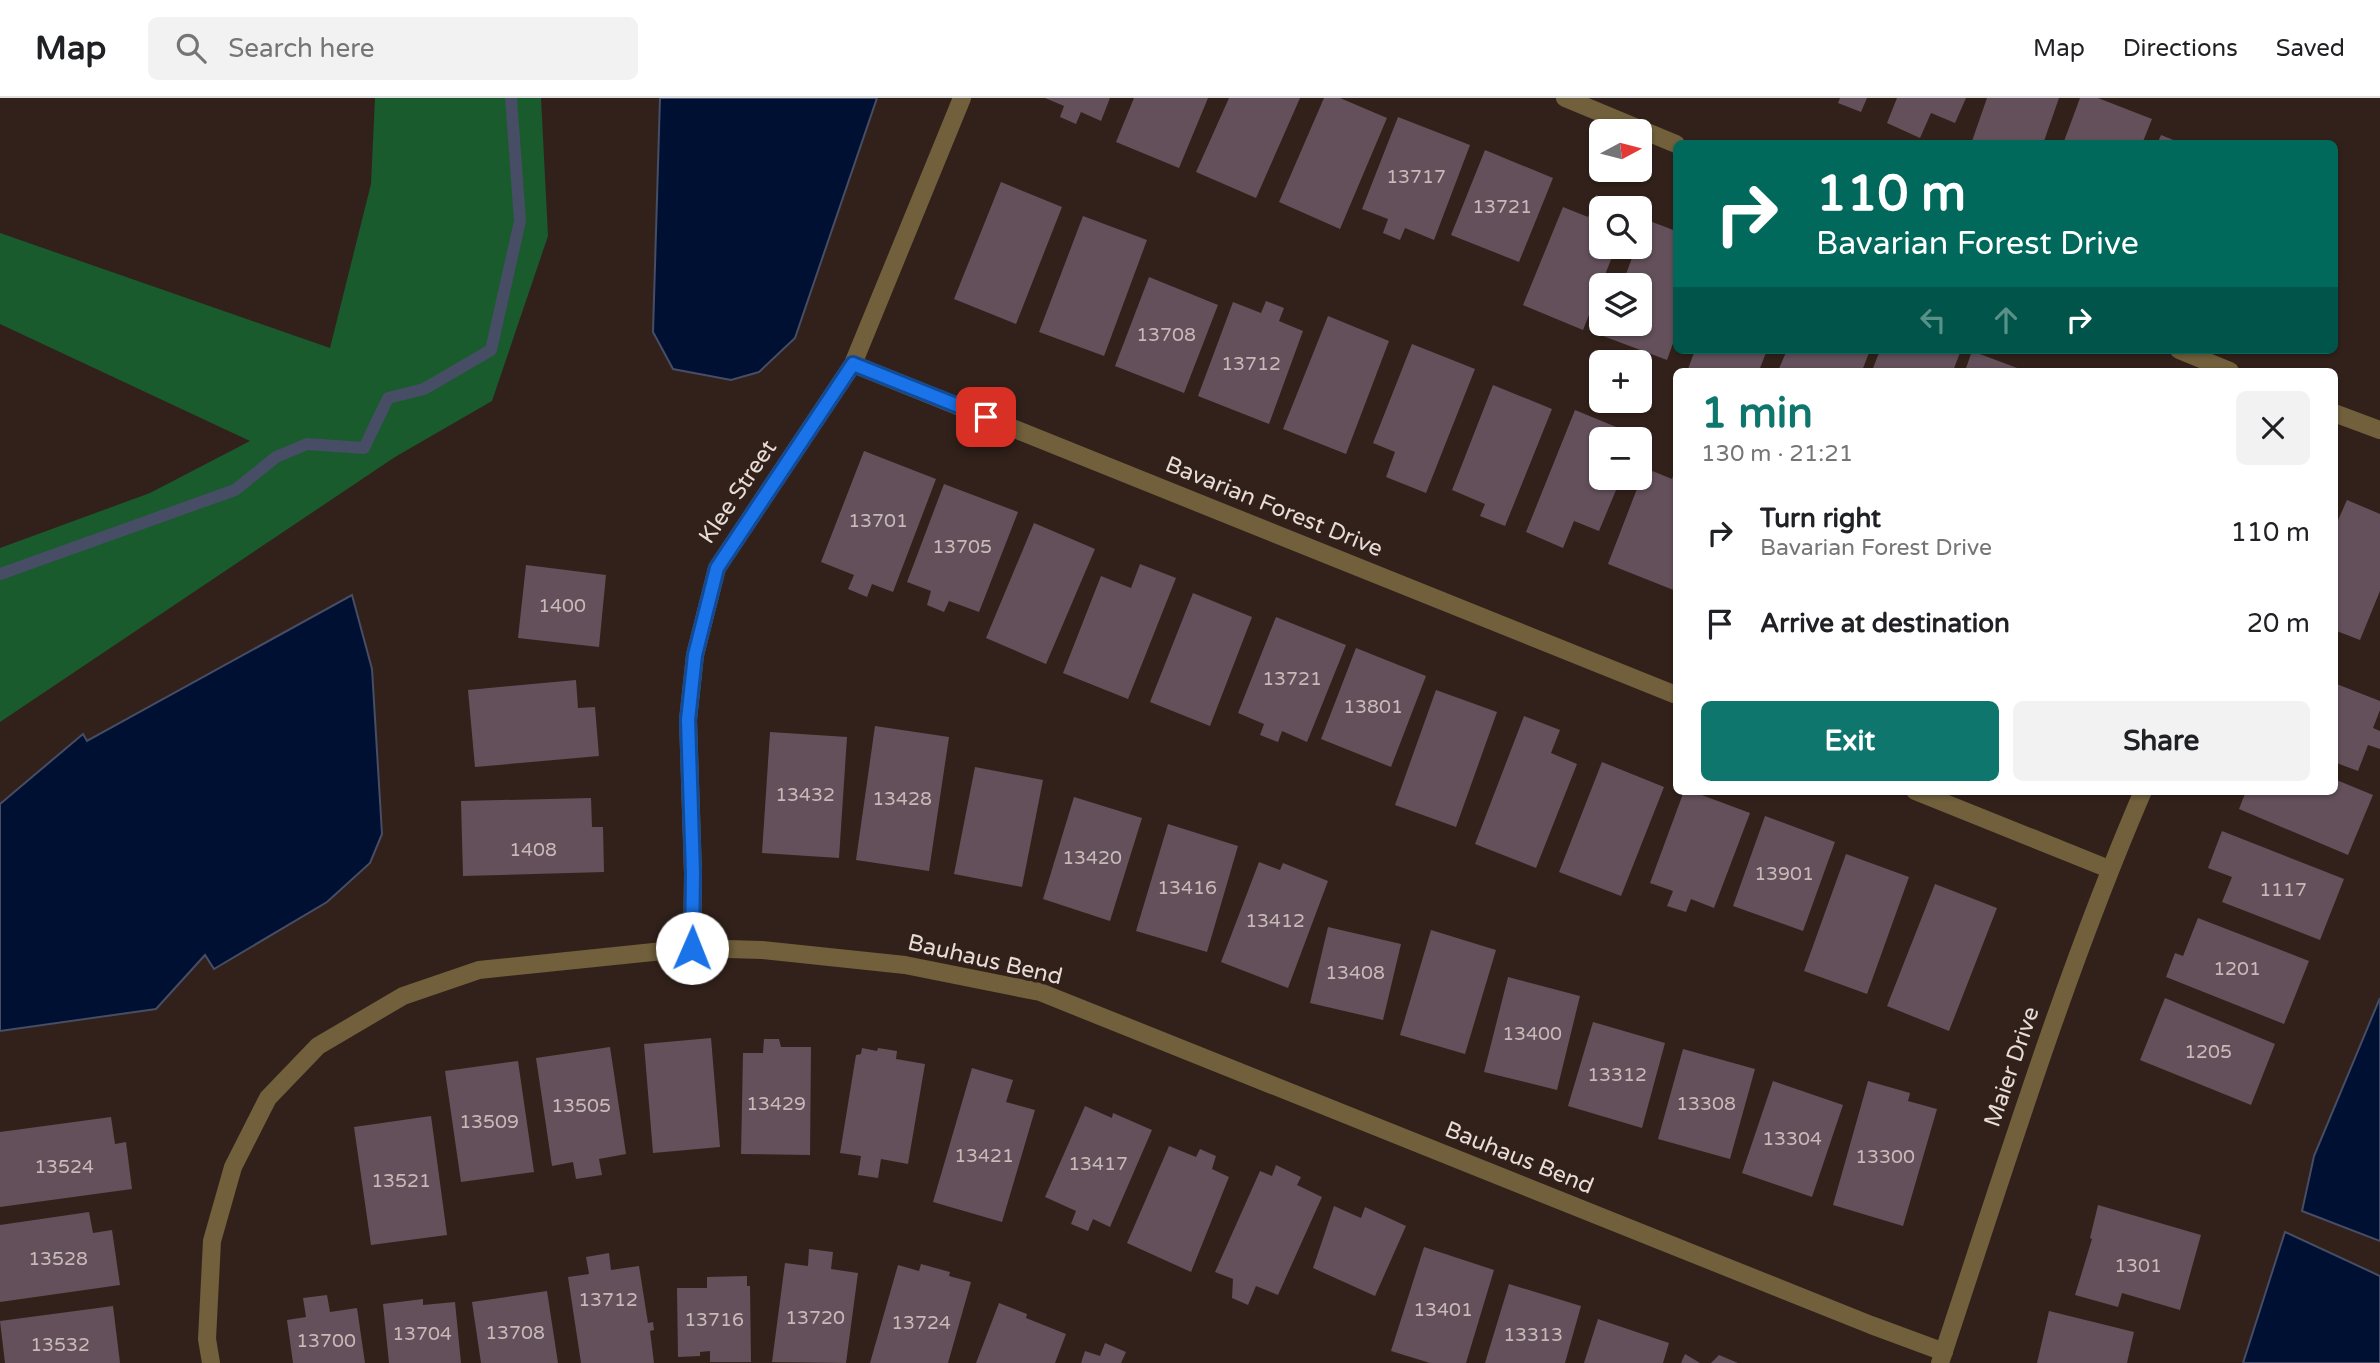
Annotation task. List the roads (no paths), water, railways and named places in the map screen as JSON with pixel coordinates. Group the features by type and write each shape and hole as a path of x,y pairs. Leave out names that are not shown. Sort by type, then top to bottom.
{"street":[{"name":"Klee Street","path":"692,948 693,873 688,720 695,655 717,568 853,364 962,98"},
{"path":"1565,98 1673,143"},
{"path":"2189,354 2223,368"},
{"name":"Bavarian Forest Drive","path":"853,364 1673,694"},
{"path":"2338,414 2380,430"},
{"path":"1925,795 2109,869"},
{"name":"Maier Drive","path":"1942,1358 2015,1132 2109,869 2141,795"},
{"name":"Bauhaus Bend","path":"211,1363 207,1339 212,1241 233,1167 268,1098 318,1046 403,996 479,970 692,948 762,950 905,965 1040,992 1858,1320 1942,1358"}],"water":[{"path":"660,98 877,98 795,338 759,372 731,380 673,369 653,332"},
{"path":"352,595 372,669 382,834 370,863 327,902 214,969 205,955 156,1009 0,1031 0,804 83,734 87,741"},
{"path":"2380,998 2380,1241 2302,1211 2314,1156"},
{"path":"2285,1232 2380,1276 2380,1363 2243,1363"}],"waterway":[{"path":"0,574 235,490 276,457 307,444 364,448 388,398 424,389 491,350 520,221 511,98"}]}
